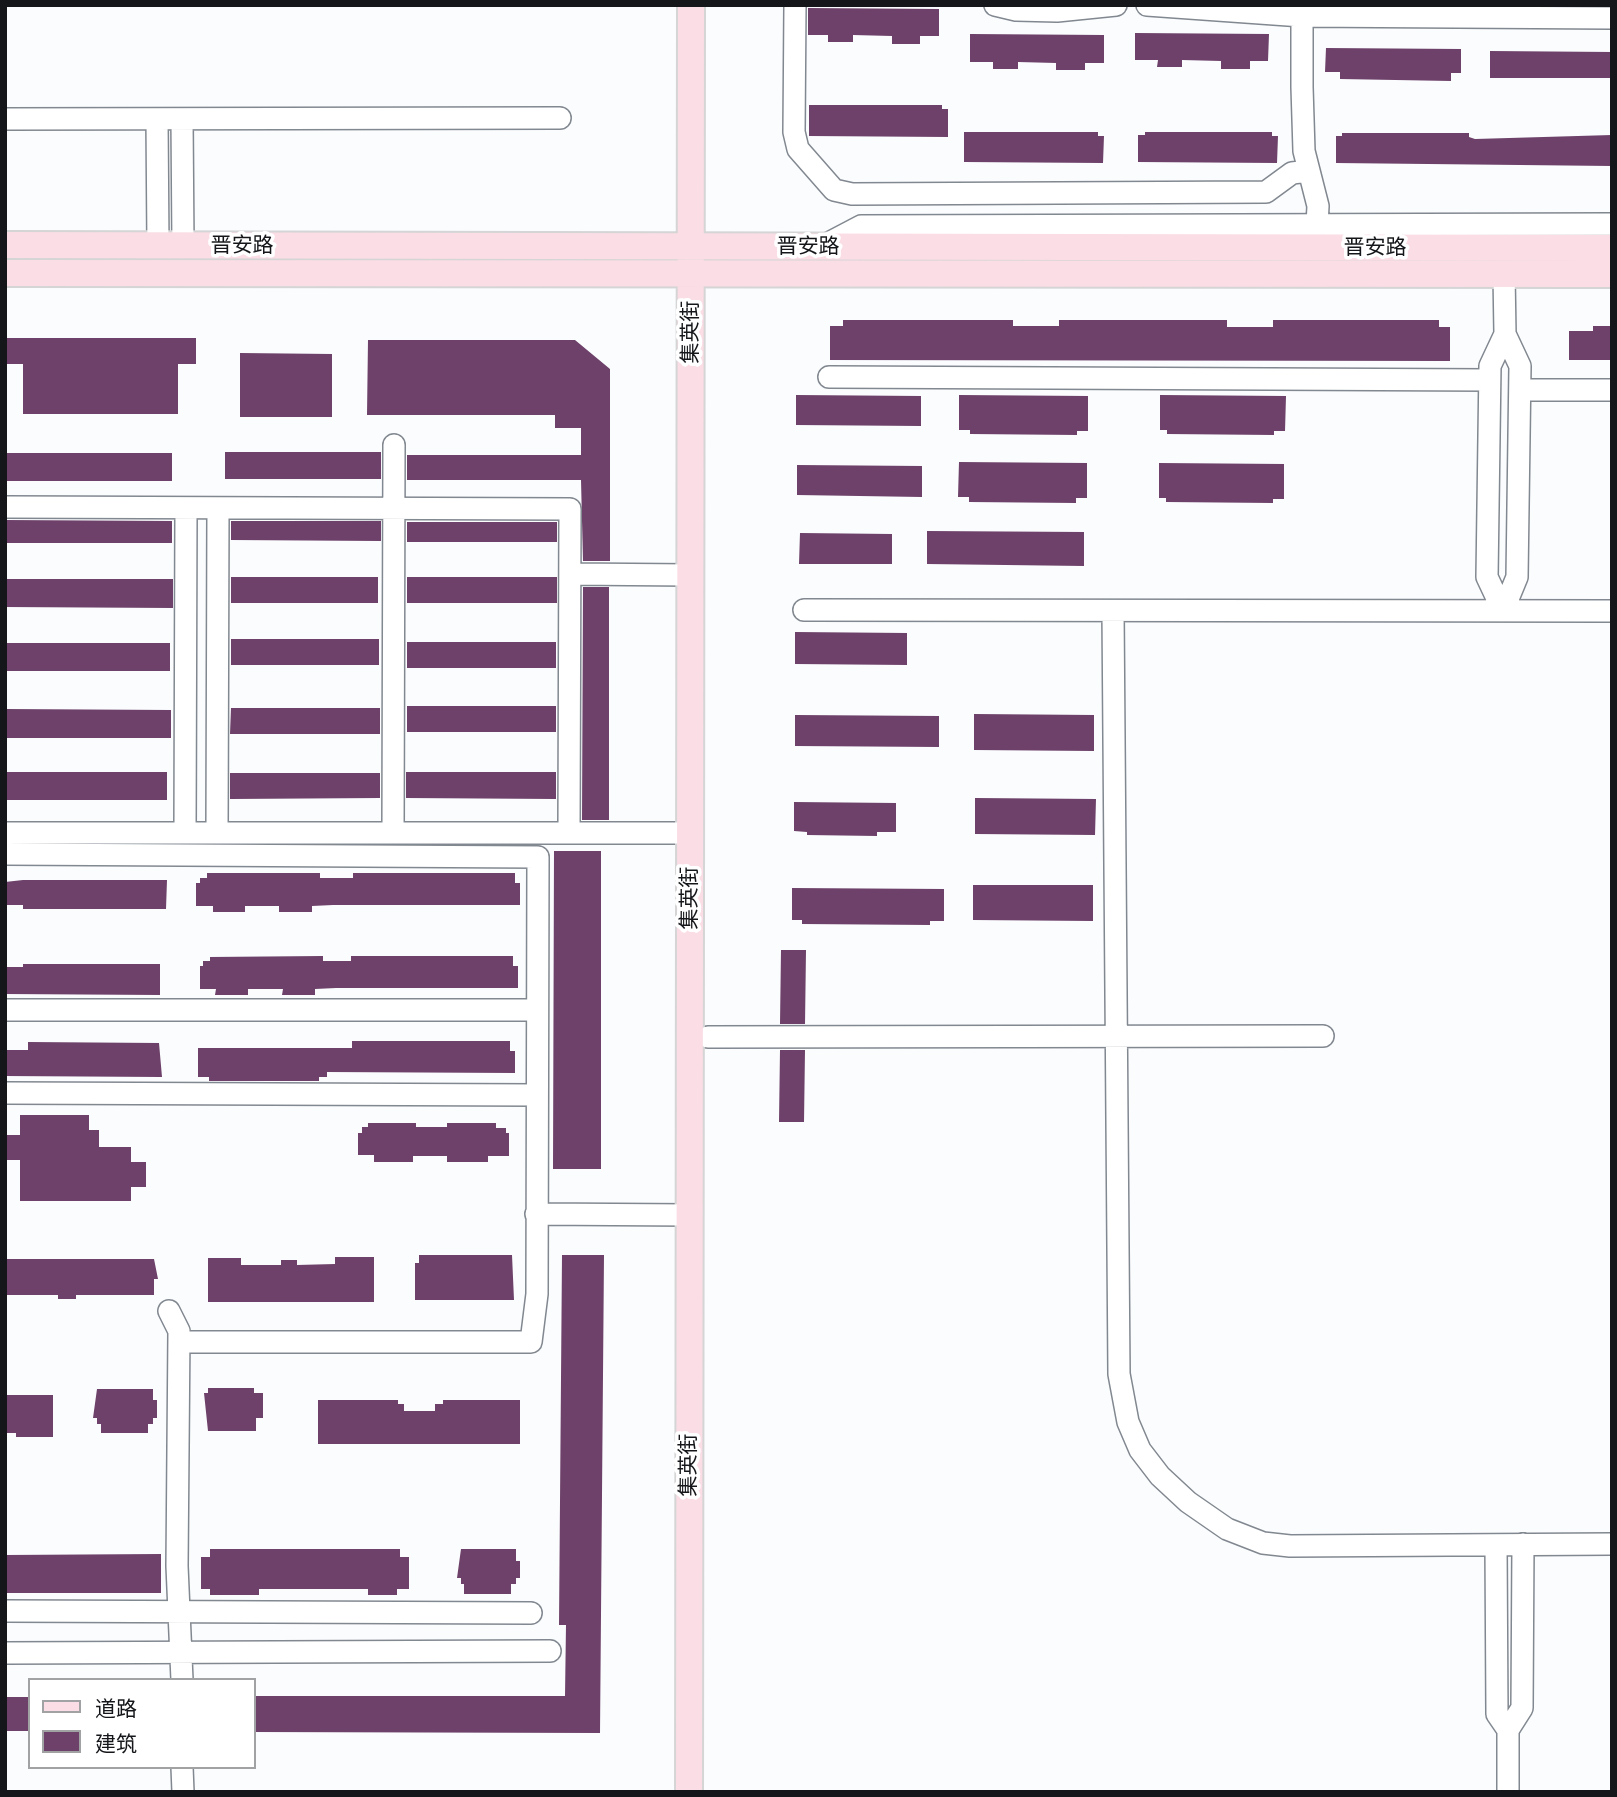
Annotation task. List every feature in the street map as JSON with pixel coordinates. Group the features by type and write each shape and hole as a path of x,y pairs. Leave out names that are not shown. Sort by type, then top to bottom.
{"main road":[{"name":"集英街","path":"691,5 700,260 708,1037 707,1792"},
{"name":"集英街","path":"689,1792 690,575 709,5"},
{"name":"晋安路","path":"5,245 171,246 700,260 1612,274"},
{"name":"晋安路","path":"5,273 700,260 819,247 1612,248"}],"street":[{"path":"794,5 794,132 798,149 834,190 852,194 1266,192 1292,173 1309,172"},
{"path":"995,5 1016,10 1057,11 1116,5"},
{"path":"1147,5 1303,16 1612,18"},
{"path":"1303,16 1340,5"},
{"path":"1303,16 1304,151 1318,206 1317,225"},
{"path":"5,119 559,118"},
{"path":"158,119 171,246"},
{"path":"171,246 182,119"},
{"path":"819,247 861,226 1612,224"},
{"path":"1503,611 1517,577 1520,390 1520,366 1505,334 1504,274"},
{"path":"1503,611 1487,577 1490,366 1505,334"},
{"path":"829,377 1489,380"},
{"path":"1520,390 1612,390"},
{"path":"393,833 394,445"},
{"path":"5,508 570,509 569,833"},
{"path":"185,833 186,508"},
{"path":"217,833 218,508"},
{"path":"570,574 690,575"},
{"path":"804,610 1612,611"},
{"path":"1112,611 1119,1374 1128,1422 1140,1450 1160,1476 1188,1502 1227,1529 1263,1544 1612,1544"},
{"path":"5,833 690,833"},
{"path":"5,854 538,857 537,1294 531,1342 179,1342"},
{"path":"5,1010 537,1010"},
{"path":"708,1037 1323,1035"},
{"path":"5,1093 537,1095"},
{"path":"536,1214 690,1214"},
{"path":"169,1311 179,1331 177,1566 182,1678"},
{"path":"1508,1792 1508,1730 1522,1708 1522,1544"},
{"path":"1496,1545 1497,1714 1508,1730"},
{"path":"5,1611 531,1613"},
{"path":"5,1653 550,1651"},
{"path":"183,1769 183,1792"}],"building":[{"path":"808,8 939,9 939,36 920,36 920,44 892,44 892,36 853,35 853,42 828,42 828,35 808,35"},
{"path":"1135,33 1269,34 1268,61 1250,61 1250,69 1221,69 1221,61 1182,60 1182,67 1157,67 1158,60 1135,60"},
{"path":"970,34 1104,35 1104,63 1085,63 1085,70 1056,70 1056,63 1018,62 1018,69 993,69 993,62 970,62"},
{"path":"1326,48 1461,49 1461,73 1451,73 1451,81 1340,79 1340,72 1325,72"},
{"path":"1490,51 1612,52 1612,78 1490,78"},
{"path":"809,105 942,105 942,109 948,109 948,137 809,136"},
{"path":"964,132 1098,132 1098,136 1104,136 1103,163 964,162"},
{"path":"1145,132 1272,132 1272,136 1278,136 1277,163 1138,162 1138,135 1145,135"},
{"path":"1342,133 1469,133 1469,137 1475,139 1612,135 1612,166 1336,163 1336,136 1342,136"},
{"path":"843,320 1013,320 1013,326 1059,326 1059,320 1227,320 1227,327 1273,327 1273,320 1439,320 1439,327 1450,327 1450,361 830,360 830,326 843,326"},
{"path":"1593,326 1612,326 1612,360 1569,360 1569,331 1593,331"},
{"path":"5,338 196,338 196,364 178,364 178,414 23,414 23,364 5,364"},
{"path":"368,340 575,340 610,369 610,561 583,561 581,480 407,480 407,455 581,455 581,428 555,428 555,415 367,415"},
{"path":"240,353 332,354 332,417 240,417"},
{"path":"796,395 921,396 921,426 796,425"},
{"path":"959,395 1088,396 1088,431 1077,431 1077,435 970,434 970,430 959,430"},
{"path":"1160,395 1286,396 1285,431 1274,431 1274,435 1167,434 1167,430 1160,430"},
{"path":"225,452 381,452 381,479 225,479"},
{"path":"5,453 172,453 172,481 5,481"},
{"path":"959,462 1087,463 1087,498 1076,498 1076,503 969,502 969,497 958,497"},
{"path":"1159,463 1284,464 1284,499 1273,499 1273,503 1166,502 1166,498 1159,498"},
{"path":"797,465 922,466 922,497 797,495"},
{"path":"5,520 172,521 172,543 5,543"},
{"path":"231,521 381,521 381,541 231,540"},
{"path":"407,522 557,522 557,542 407,542"},
{"path":"927,531 1084,532 1084,566 927,564"},
{"path":"800,533 892,534 892,564 799,564"},
{"path":"231,577 378,577 378,603 231,603"},
{"path":"407,577 557,577 557,603 407,603"},
{"path":"5,579 173,579 173,608 5,607"},
{"path":"583,587 609,587 609,820 582,820"},
{"path":"795,632 907,633 907,665 795,664"},
{"path":"231,639 379,639 379,665 231,665"},
{"path":"407,642 556,642 556,668 407,668"},
{"path":"5,643 170,643 170,671 5,671"},
{"path":"407,706 556,706 556,732 407,732"},
{"path":"231,708 380,708 380,734 230,734"},
{"path":"5,709 171,710 171,738 5,738"},
{"path":"974,714 1094,715 1094,751 974,750"},
{"path":"795,715 939,716 939,747 795,746"},
{"path":"5,772 167,772 167,800 5,800"},
{"path":"406,772 556,772 556,799 406,798"},
{"path":"230,773 380,773 380,798 230,799"},
{"path":"975,798 1096,799 1095,835 975,834"},
{"path":"794,802 896,803 896,832 877,832 877,836 807,835 807,832 794,831"},
{"path":"554,851 601,851 601,1169 553,1169"},
{"path":"207,873 320,873 320,878 353,878 353,873 515,873 515,883 520,883 520,905 333,905 312,906 312,912 279,912 279,906 245,906 245,912 213,912 213,906 196,906 196,883 200,883 200,878 207,878"},
{"path":"167,880 166,909 23,909 23,905 5,905 5,882"},
{"path":"973,885 1093,885 1093,921 973,920"},
{"path":"792,888 944,889 944,921 930,921 930,925 802,924 802,920 792,920"},
{"path":"781,950 806,950 805,1024 780,1024"},
{"path":"323,956 323,961 351,961 351,956 513,956 513,966 518,966 518,988 336,988 315,989 315,995 282,995 283,989 248,989 248,995 215,995 216,989 200,989 200,966 203,966 203,961 210,961 210,957"},
{"path":"23,964 160,964 160,995 5,994 5,967 23,967"},
{"path":"352,1041 510,1041 510,1051 515,1051 515,1073 327,1072 327,1077 319,1077 319,1081 209,1081 209,1077 198,1077 198,1048 352,1048"},
{"path":"28,1042 159,1043 162,1077 5,1076 5,1050 28,1050"},
{"path":"780,1050 805,1050 804,1122 779,1122"},
{"path":"20,1115 89,1115 89,1130 99,1130 99,1147 131,1147 131,1162 146,1162 146,1187 131,1187 131,1201 20,1201 20,1160 5,1160 5,1135 20,1135"},
{"path":"368,1123 416,1123 416,1127 447,1127 447,1123 496,1123 496,1128 506,1128 506,1133 509,1133 509,1156 488,1156 488,1162 447,1162 447,1156 413,1156 413,1162 374,1162 374,1155 358,1155 358,1133 362,1133 362,1127 368,1127"},
{"path":"419,1255 512,1255 514,1300 415,1300 415,1263 419,1263"},
{"path":"562,1255 604,1255 600,1733 256,1732 256,1696 565,1696 566,1625 559,1625"},
{"path":"335,1257 374,1257 374,1302 208,1302 208,1258 241,1258 241,1265 281,1265 281,1260 297,1260 297,1265 335,1264"},
{"path":"5,1259 154,1259 158,1279 154,1279 154,1295 76,1295 76,1299 58,1299 58,1295 5,1295"},
{"path":"208,1388 254,1388 254,1393 263,1393 263,1418 256,1418 256,1431 208,1431 204,1393 208,1393"},
{"path":"97,1389 153,1389 153,1400 157,1400 157,1418 153,1418 153,1424 148,1424 148,1433 101,1433 101,1424 97,1424 97,1418 93,1418"},
{"path":"5,1395 53,1395 53,1437 16,1437 16,1433 5,1433"},
{"path":"318,1400 398,1400 398,1404 404,1404 404,1411 435,1411 435,1404 443,1404 443,1400 520,1400 520,1444 318,1444"},
{"path":"210,1549 400,1549 400,1557 409,1557 409,1589 397,1589 397,1595 368,1595 368,1589 259,1589 259,1595 210,1595 210,1589 201,1589 201,1557 210,1557"},
{"path":"461,1549 516,1549 516,1561 520,1561 520,1578 516,1578 516,1584 511,1584 511,1594 464,1594 464,1584 461,1584 461,1578 457,1578"},
{"path":"161,1554 161,1593 5,1593 5,1555"},
{"path":"5,1697 28,1697 28,1731 5,1731"}]}
